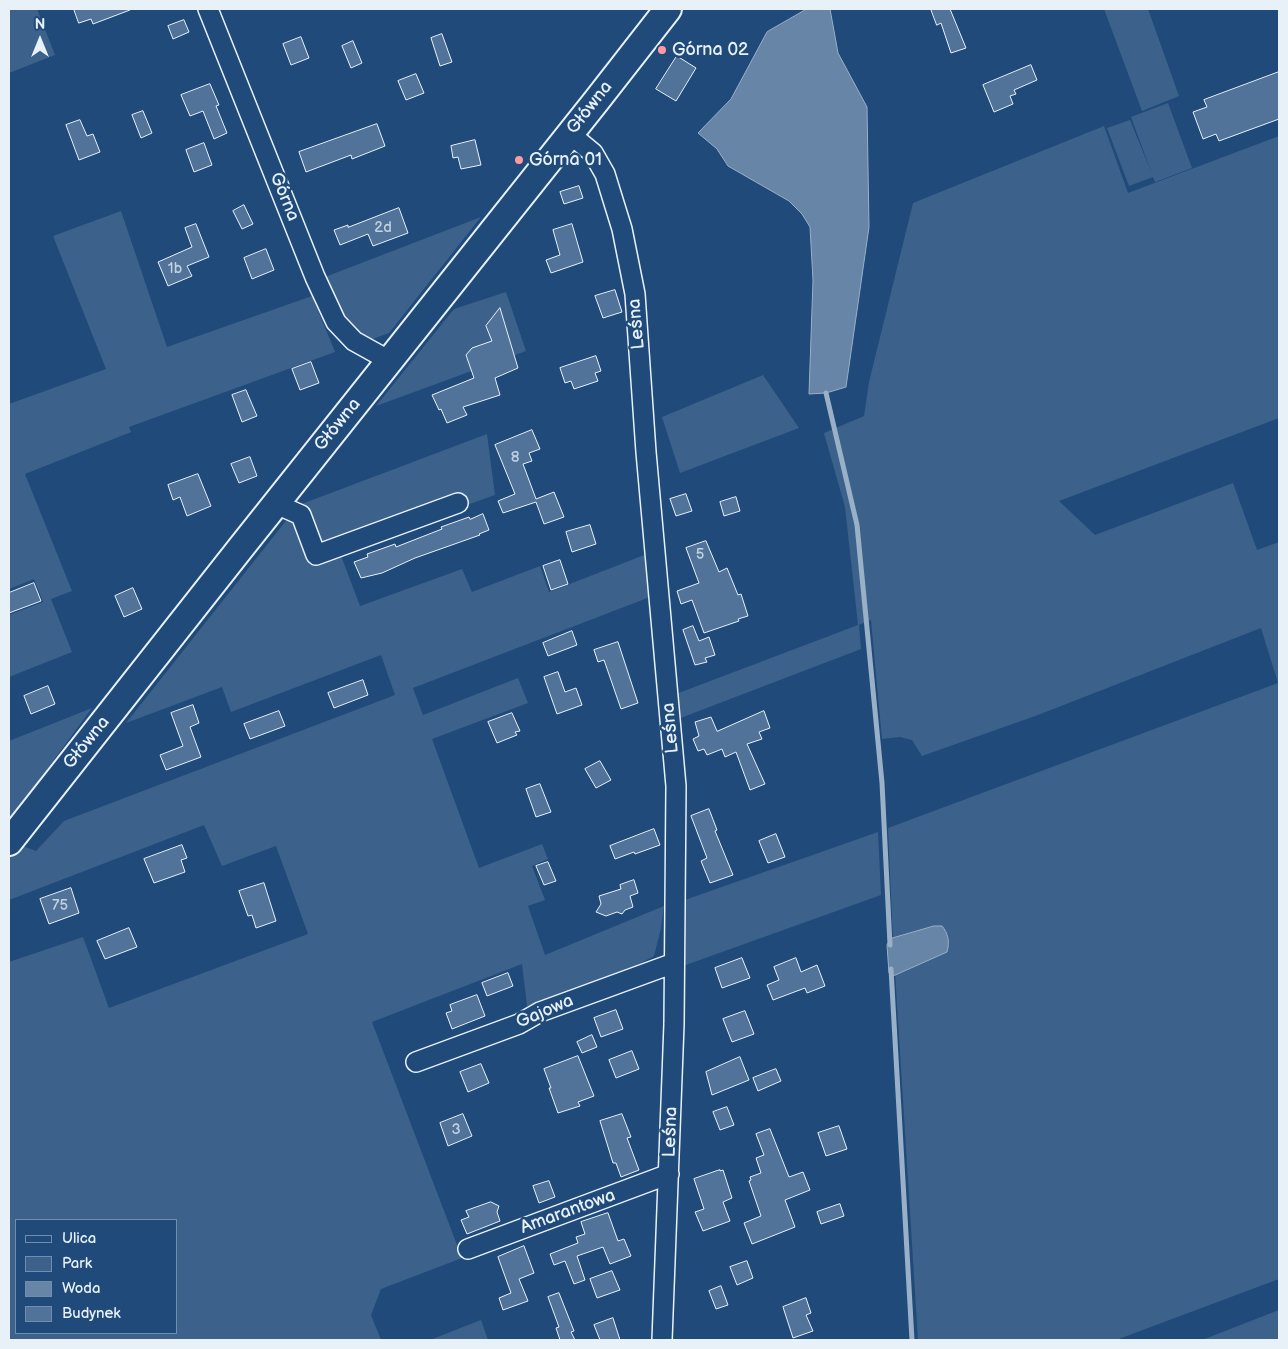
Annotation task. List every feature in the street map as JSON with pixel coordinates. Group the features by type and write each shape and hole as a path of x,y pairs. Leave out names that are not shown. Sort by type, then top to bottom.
{"main road":[{"name":"Główna","path":"9,842 668,9"}],"street":[{"name":"Górna","path":"208,9 315,277 336,322 354,341 390,361"},
{"name":"Leśna","path":"570,134 593,153 605,174 622,229 636,305 646,452 676,786 674,1024 662,1340"},
{"path":"276,504 301,515 316,555 458,503"},
{"name":"Gajowa","path":"416,1062 519,1024 540,1012 674,963"},
{"name":"Amarantowa","path":"468,1249 669,1174"}],"green space":[{"path":"9,9 37,9 55,55 9,73"},
{"path":"1104,9 1148,9 1179,96 1142,111"},
{"path":"1168,103 1192,168 1155,182 1153,177 1129,186 1107,128 1130,120 1152,174 1131,117"},
{"path":"1104,126 1128,193 1279,136 1279,418 1059,501 1095,535 1233,483 1257,550 1279,542 1279,1279 1116,1340 918,1340 893,940 888,828 1278,683 1261,628 1038,715 922,756 912,740 900,737 882,739 871,620 859,625 861,649 678,719 676,694 858,625 845,507 824,433 864,416 869,382 913,203"},
{"path":"121,211 167,347 312,296 335,352 129,427 131,432 25,474 72,591 51,599 72,652 9,677 9,615 43,602 34,579 9,589 9,404 106,369 53,236"},
{"path":"481,217 389,333 362,343 343,316 325,277"},
{"path":"506,292 526,351 376,406 454,309"},
{"path":"763,375 799,428 680,473 662,417"},
{"path":"487,434 495,495 464,506 324,543 320,540 299,505"},
{"path":"289,517 297,527 313,562 340,553 360,606 462,569 472,592 540,566 549,592 647,554 650,597 413,688 423,715 518,678 528,703 432,739 479,868 542,844 548,859 532,866 545,900 528,906 545,955 664,906 654,956 632,968 527,1006 522,964 372,1022 462,1258 381,1289 371,1315 381,1340 9,1340 9,962 83,937 109,1008 308,934 276,846 222,866 204,825 9,900 9,859 20,845 36,851 64,821 395,695 381,655 231,712 222,687 126,723"},
{"path":"92,708 9,821 9,741"},
{"path":"878,832 881,895 683,966 682,901"},
{"path":"1279,1310 1279,1340 1202,1340"},
{"path":"481,1320 488,1340 430,1340"}],"water":[{"path":"807,9 830,9 838,53 867,107 869,227 846,387 826,393 809,394 813,280 810,227 802,214 789,201 728,166 717,149 698,133 731,99 767,32"},
{"path":"934,926 942,926 946,932 948,938 947,952 893,976 889,973 887,945 890,939"}],"building":[{"path":"74,9 130,10 93,24 91,19 79,23"},
{"path":"931,9 950,9 966,48 951,53 941,23 937,25"},
{"path":"184,20 189,32 173,39 168,26"},
{"path":"442,34 452,62 440,66 431,38"},
{"path":"301,37 309,58 291,65 283,44"},
{"path":"353,41 362,63 351,68 342,46"},
{"path":"677,56 696,68 676,101 656,89"},
{"path":"1031,65 1037,80 1014,90 1016,94 1010,96 1013,104 994,112 983,85"},
{"path":"1279,72 1279,119 1219,141 1216,134 1203,139 1193,112 1207,107 1204,100"},
{"path":"416,74 424,93 406,100 398,81"},
{"path":"210,84 219,105 216,106 227,133 214,139 203,111 190,116 181,95"},
{"path":"143,111 152,133 141,138 132,115"},
{"path":"80,120 87,136 93,134 100,152 79,160 66,125"},
{"path":"377,124 385,146 352,159 351,155 306,172 299,152"},
{"path":"475,140 481,165 461,169 458,157 453,158 451,146"},
{"path":"204,143 212,165 194,172 186,150"},
{"path":"579,186 583,198 564,204 560,192"},
{"path":"244,205 253,224 242,229 233,211"},
{"path":"399,208 408,233 373,246 368,234 340,245 334,230 348,225 348,227"},
{"path":"196,224 209,257 187,266 192,276 168,286 158,262 192,247 185,228"},
{"path":"572,224 583,262 551,273 546,260 560,255 553,230"},
{"path":"266,249 274,270 252,279 244,258"},
{"path":"615,290 622,312 603,318 595,296"},
{"path":"500,308 518,368 495,378 500,395 463,407 467,415 447,423 432,395 474,378 466,355 472,348 492,341 486,326"},
{"path":"596,356 601,371 595,373 598,381 574,389 571,381 565,383 560,368"},
{"path":"311,362 319,383 300,390 292,369"},
{"path":"246,390 257,416 242,422 232,395"},
{"path":"532,430 540,449 529,453 532,461 523,464 536,499 554,492 564,517 544,524 536,502 503,513 498,501 515,494 495,445"},
{"path":"250,457 257,476 239,483 231,464"},
{"path":"198,474 211,506 187,516 180,497 173,500 168,485"},
{"path":"686,494 692,511 676,516 670,499"},
{"path":"736,497 740,511 724,516 720,502"},
{"path":"483,514 489,530 480,535 415,558 382,573 361,578 354,562 368,557 367,554 395,544 396,547 442,529 441,527"},
{"path":"590,525 596,544 572,552 566,532"},
{"path":"706,541 719,572 727,568 738,595 741,594 748,616 704,633 692,600 681,604 677,591 699,583 686,548"},
{"path":"560,560 568,584 551,590 543,566"},
{"path":"34,583 41,601 9,613 9,593"},
{"path":"133,588 142,609 124,617 115,596"},
{"path":"693,626 699,641 709,637 715,655 705,658 707,662 695,665 683,630"},
{"path":"572,631 577,645 548,656 543,643"},
{"path":"618,642 638,703 621,709 604,660 598,662 594,650"},
{"path":"558,672 565,692 576,688 582,705 557,714 544,677"},
{"path":"363,680 368,695 334,708 328,693"},
{"path":"48,686 55,704 31,714 24,696"},
{"path":"193,705 199,723 190,727 201,757 166,770 160,755 183,746 171,713"},
{"path":"279,711 285,726 250,739 244,724"},
{"path":"764,711 770,728 759,732 762,739 747,744 765,784 750,790 736,752 725,757 722,749 707,755 704,749 698,751 693,739 699,736 695,722 711,717 717,731"},
{"path":"512,713 520,731 515,732 517,735 497,743 488,722"},
{"path":"600,761 611,780 596,788 585,769"},
{"path":"540,784 551,812 536,817 526,789"},
{"path":"709,809 717,830 715,831 733,875 710,883 701,861 707,858 691,816"},
{"path":"654,829 660,845 615,859 610,846"},
{"path":"776,834 785,857 768,863 759,841"},
{"path":"182,845 187,858 181,860 185,872 154,883 144,859"},
{"path":"548,862 556,881 544,885 536,866"},
{"path":"634,880 638,893 630,896 633,907 625,910 622,914 617,912 606,916 596,912 601,904 599,896 621,889 620,885"},
{"path":"264,883 276,921 256,928 252,915 248,916 239,891"},
{"path":"71,888 79,913 49,924 40,899"},
{"path":"129,928 137,947 105,959 97,941"},
{"path":"742,958 750,978 722,988 715,968"},
{"path":"796,958 801,972 817,965 825,986 807,993 805,988 773,1000 767,985 779,980 774,967"},
{"path":"508,973 513,986 487,996 482,983"},
{"path":"477,995 485,1016 452,1029 446,1013 452,1011 450,1005"},
{"path":"616,1010 623,1029 601,1037 594,1018"},
{"path":"745,1011 754,1034 732,1042 723,1019"},
{"path":"592,1035 597,1047 582,1053 577,1042"},
{"path":"632,1051 639,1069 616,1078 609,1060"},
{"path":"578,1056 594,1096 578,1102 580,1106 558,1113 544,1069"},
{"path":"740,1057 749,1080 712,1095 706,1072"},
{"path":"481,1064 489,1083 468,1092 460,1072"},
{"path":"776,1069 781,1081 758,1091 753,1078"},
{"path":"727,1107 734,1125 720,1130 713,1112"},
{"path":"463,1114 472,1136 448,1146 440,1123"},
{"path":"622,1114 631,1137 627,1138 639,1170 621,1177 616,1163 613,1163 600,1121"},
{"path":"839,1126 847,1149 826,1156 818,1133"},
{"path":"770,1129 789,1177 803,1172 810,1190 785,1200 795,1227 752,1244 744,1223 761,1216 749,1181 751,1180 750,1177 761,1173 756,1158 764,1155 756,1134"},
{"path":"723,1170 732,1198 723,1202 730,1221 703,1231 695,1212 704,1209 694,1179"},
{"path":"549,1181 555,1197 539,1203 533,1186"},
{"path":"491,1202 499,1206 497,1212 500,1221 467,1234 461,1220 469,1217 466,1211"},
{"path":"840,1204 844,1216 821,1224 817,1212"},
{"path":"608,1213 618,1241 624,1239 631,1256 610,1264 603,1247 577,1256 585,1280 574,1284 565,1261 554,1265 550,1254 578,1243 576,1237 585,1234 581,1222"},
{"path":"524,1246 534,1273 519,1279 528,1301 503,1310 499,1298 511,1293 498,1257"},
{"path":"747,1261 753,1278 737,1285 730,1267"},
{"path":"612,1271 620,1290 597,1298 590,1279"},
{"path":"721,1286 728,1305 716,1309 709,1291"},
{"path":"559,1293 574,1331 571,1332 575,1340 560,1340 556,1328 559,1327 548,1297"},
{"path":"806,1298 811,1313 806,1315 813,1331 793,1338 783,1307"},
{"path":"613,1318 620,1340 600,1340 594,1325"}],"waterway":[{"path":"826,393 857,525 882,783 890,945"},
{"path":"891,969 912,1340"}],"place":[{"name":"Górna 02","path":"662,50"},
{"name":"Górna 01","path":"519,160"}]}
